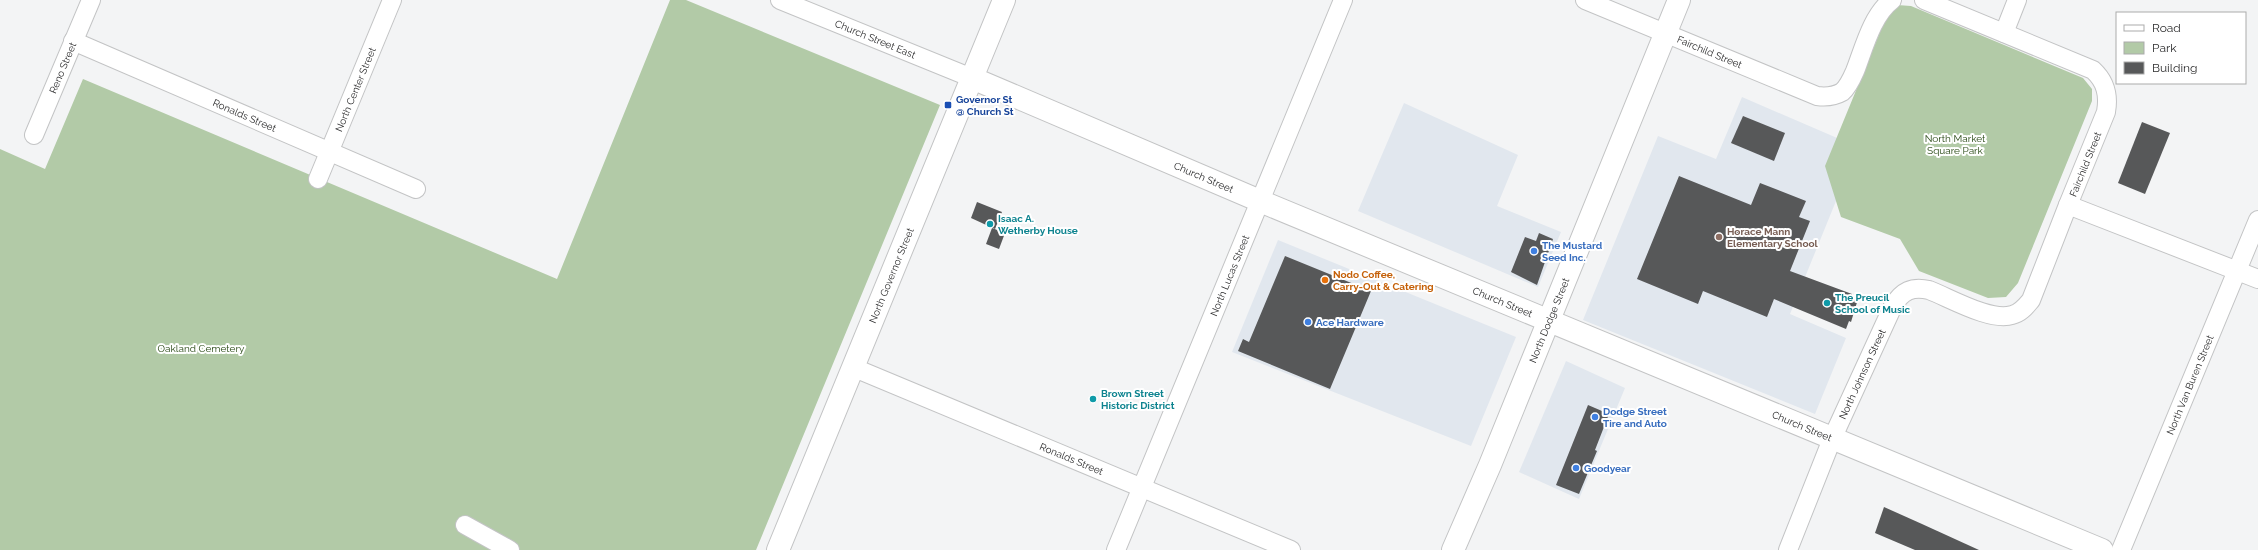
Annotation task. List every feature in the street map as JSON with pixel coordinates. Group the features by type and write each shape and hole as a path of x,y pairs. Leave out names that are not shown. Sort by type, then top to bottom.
{"street":[{"name":"Reno Street","path":"34,135 91,0"},
{"name":"North Center Street","path":"318,178 392,0"},
{"name":"Church Street East","path":"780,0 972,78"},
{"name":"North Governor Street","path":"778,550 1004,0"},
{"name":"North Lucas Street","path":"1116,550 1343,0"},
{"name":"Fairchild Street","path":"1585,0 1818,96 1835,95 1843,91 1850,80 1879,15 1886,5 1892,0"},
{"name":"North Dodge Street","path":"1453,550 1679,0"},
{"name":"Fairchild Street","path":"1924,0 2093,70 2101,77 2105,86 2108,100 2106,112 2068,205 2258,279"},
{"path":"2004,33 2017,0"},
{"name":"Ronalds Street","path":"73,41 416,189"},
{"name":"Church Street","path":"972,78 1260,202 2102,550"},
{"name":"North Johnson Street","path":"1788,550 1832,439 1899,296 1907,290 1918,287 1995,317 2013,315 2022,310 2031,300 2068,205"},
{"name":"North Van Buren Street","path":"2121,550 2258,220"},
{"name":"Ronalds Street","path":"852,367 1292,550"},
{"path":"465,525 510,550"}],"shaded area":[{"name":"Horace Mann Elementary School","path":"1742,97 1858,147 1790,314 1846,338 1815,414 1583,320 1658,136 1716,159"},
{"path":"1404,103 1518,155 1497,206 1561,232 1538,287 1358,211"},
{"path":"1278,240 1516,337 1471,446 1232,352"},
{"path":"1566,361 1625,388 1579,499 1519,472"}],"green space":[{"name":"Oakland Cemetery","path":"670,0 686,0 940,105 756,550 0,550 0,149 45,169 83,79 557,279"},
{"name":"North Market Square Park","path":"1897,5 1911,6 2083,78 2092,89 2092,101 2018,283 2006,297 1988,298 1919,271 1900,239 1841,217 1825,166 1887,15"}],"building":[{"path":"1743,116 1785,133 1774,161 1731,143"},
{"path":"2142,122 2170,133 2145,194 2118,183"},
{"path":"1679,176 1751,205 1760,183 1806,201 1799,217 1810,221 1790,271 1852,294 1852,296 1858,299 1851,322 1849,321 1846,329 1774,299 1767,317 1703,291 1698,304 1637,279"},
{"path":"977,202 1002,212 995,229 971,218"},
{"path":"992,228 1005,233 999,249 986,244"},
{"name":"The Mustard Seed Inc.","path":"1539,233 1553,239 1537,285 1511,272 1525,237 1536,241"},
{"name":"Ace Hardware","path":"1285,256 1371,291 1330,389 1238,351 1243,339 1249,342"},
{"name":"Goodyear","path":"1588,405 1609,414 1595,450 1597,451 1579,494 1556,485"},
{"path":"1884,507 1979,550 1915,550 1875,533"}],"place":[{"name":"Governor St @ Church St","path":"948,105"},
{"name":"Isaac A. Wetherby House","path":"990,224"},
{"name":"Horace Mann Elementary School","path":"1719,237"},
{"name":"The Mustard Seed Inc.","path":"1534,251"},
{"name":"Nodo Coffee, Carry-Out & Catering","path":"1325,280"},
{"name":"The Preucil School of Music","path":"1827,303"},
{"name":"Ace Hardware","path":"1308,322"},
{"name":"Brown Street Historic District","path":"1093,399"},
{"name":"Dodge Street Tire and Auto","path":"1595,417"},
{"name":"Goodyear","path":"1576,468"}]}
